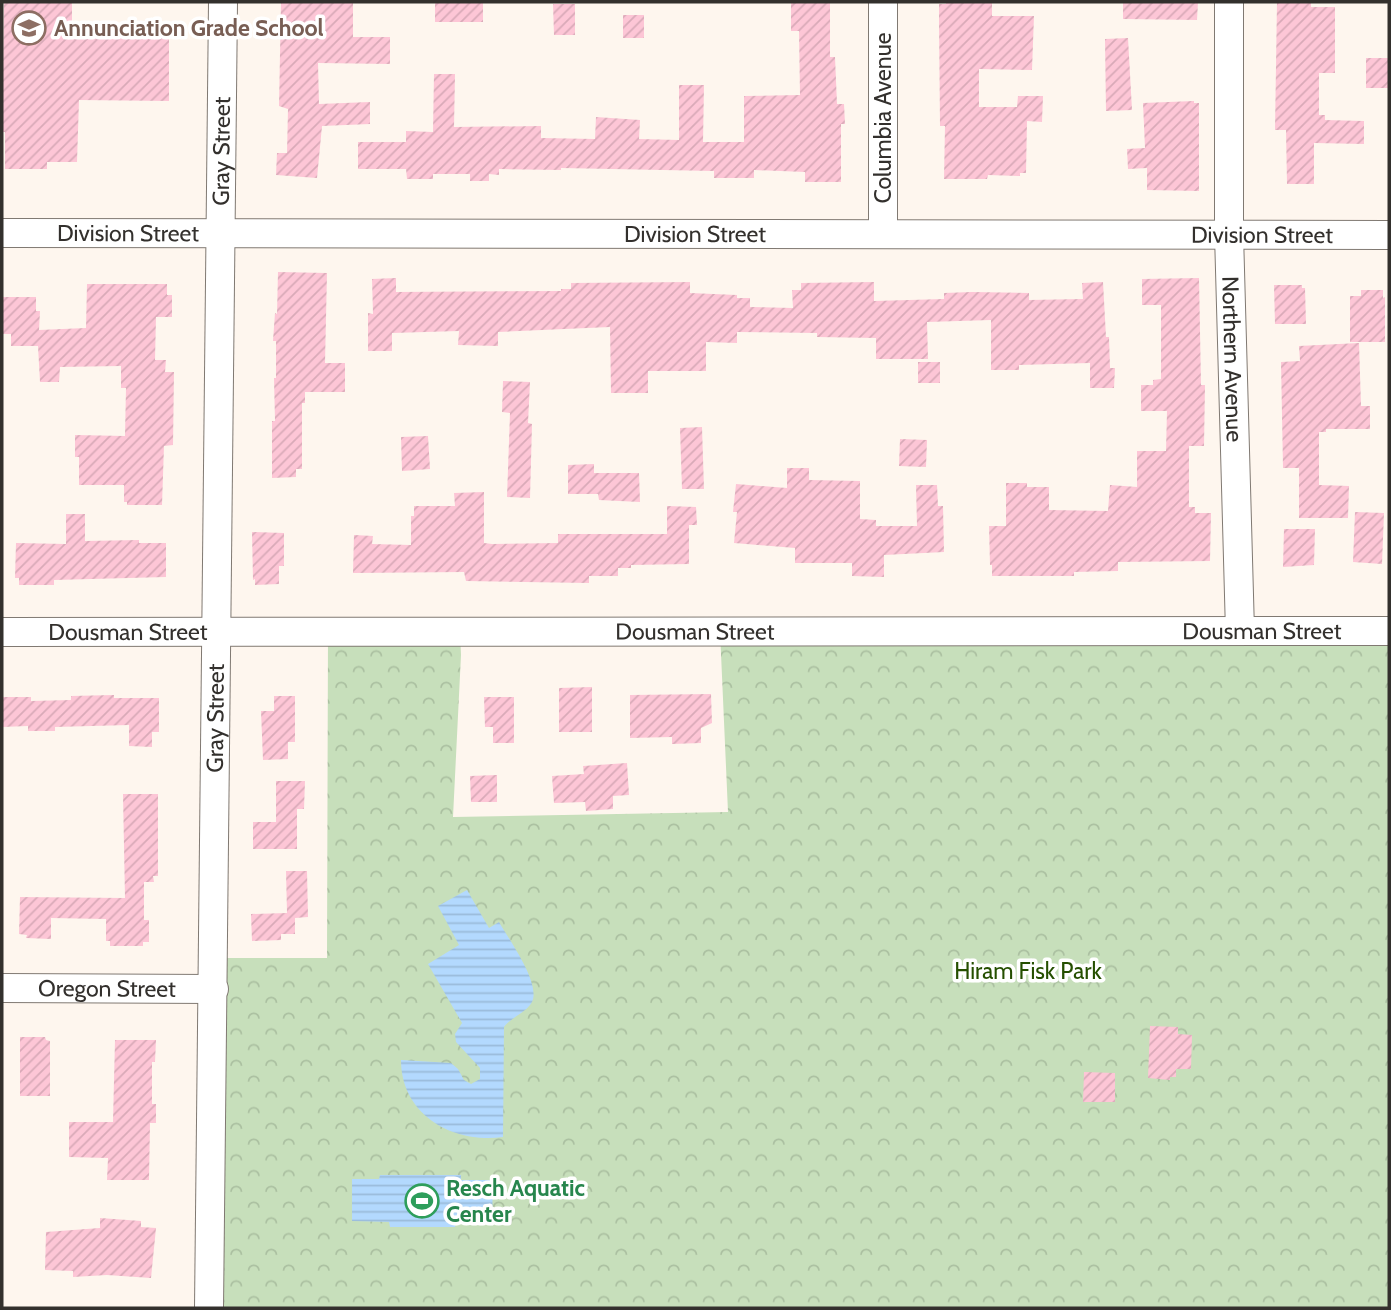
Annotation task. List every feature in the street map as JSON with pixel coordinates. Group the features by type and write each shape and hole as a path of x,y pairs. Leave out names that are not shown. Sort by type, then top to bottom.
{"street":[{"name":"Gray Street","path":"209,1308 223,2"},
{"name":"Columbia Avenue","path":"883,2 883,234"},
{"name":"Northern Avenue","path":"1229,2 1229,234 1240,631"},
{"name":"Division Street","path":"2,233 1389,235"},
{"name":"Dousman Street","path":"2,632 1389,631"},
{"name":"Oregon Street","path":"2,988 214,989"}],"green space":[{"name":"Hiram Fisk Park","path":"328,631 460,631 453,817 728,812 720,631 1389,631 1389,1308 209,1308 214,958 327,958"}],"water":[{"path":"467,890 489,928 499,922 528,973 534,994 529,1006 504,1027 503,1137 466,1136 433,1122 410,1096 403,1079 401,1060 451,1063 464,1080 471,1084 480,1079 480,1068 456,1042 455,1034 462,1023 428,964 459,945 438,906"},
{"name":"Resch Aquatic Center","path":"380,1175 461,1175 461,1180 493,1180 492,1222 456,1221 455,1227 390,1227 389,1222 352,1221 352,1179 379,1179"}],"building":[{"path":"4,2 72,2 72,38 169,38 169,101 79,100 77,162 47,162 47,169 5,169 5,132 2,132"},
{"path":"281,2 353,2 353,37 390,37 390,64 318,63 319,104 370,102 370,124 322,126 317,178 276,175 277,153 287,153 288,109 279,106"},
{"path":"435,2 483,2 483,22 435,22"},
{"path":"791,2 830,2 830,57 835,57 837,104 844,104 845,124 841,124 841,182 805,182 805,172 754,170 754,178 714,178 714,171 499,169 499,175 489,174 489,181 470,181 470,174 433,174 433,179 407,179 406,169 358,169 358,142 406,142 406,131 433,132 434,74 455,74 454,127 541,126 541,138 595,139 596,117 640,120 639,139 679,140 679,85 704,85 703,142 744,142 744,96 800,95 799,31 791,31"},
{"path":"992,2 992,16 1034,16 1032,70 979,69 979,107 1017,107 1018,96 1043,96 1042,122 1027,121 1026,173 1020,173 1020,176 988,175 987,179 944,179 945,126 940,126 939,4"},
{"path":"1123,2 1198,2 1197,20 1123,19"},
{"path":"1277,2 1311,2 1311,7 1335,7 1335,73 1319,73 1319,115 1325,115 1325,120 1364,121 1364,144 1314,143 1314,184 1287,184 1286,130 1275,130"},
{"path":"553,4 575,4 575,35 554,35"},
{"path":"623,15 644,15 644,38 623,38"},
{"path":"1128,38 1132,110 1106,111 1105,39"},
{"path":"1366,58 1389,58 1389,88 1366,88"},
{"path":"1143,103 1199,103 1199,191 1147,190 1147,168 1128,169 1127,149 1145,148"},
{"path":"278,272 327,273 325,363 345,363 345,392 305,392 305,403 302,403 302,469 296,469 296,477 272,478 272,421 275,421 276,378 276,341 273,341"},
{"path":"396,278 396,292 561,291 571,289 571,283 690,282 690,293 750,298 750,307 793,308 792,290 801,290 801,283 874,282 874,301 944,299 944,293 972,292 1029,293 1029,300 1083,299 1082,283 1103,282 1110,368 1115,368 1114,388 1090,388 1090,363 1019,365 1019,370 991,370 991,320 927,322 928,359 876,359 876,338 817,337 817,333 737,332 737,343 706,342 706,371 648,371 648,393 611,393 610,327 498,332 498,346 458,345 459,331 392,333 392,351 368,351 368,313 373,314 372,279"},
{"path":"1199,278 1201,385 1205,385 1204,446 1189,446 1189,507 1195,507 1195,513 1211,513 1210,561 1118,562 1118,571 1074,572 1074,576 992,576 989,526 1006,526 1006,483 1049,487 1049,510 1108,511 1110,485 1137,487 1137,451 1166,451 1167,411 1141,411 1141,385 1153,385 1153,380 1161,379 1161,305 1142,305 1142,279"},
{"path":"87,284 167,284 167,295 172,295 172,317 156,317 155,360 166,360 165,372 174,372 173,445 164,446 162,505 127,505 127,502 124,502 124,485 79,485 79,457 75,457 75,435 125,436 126,388 121,388 121,366 60,367 59,382 40,382 38,346 11,346 11,334 2,334 2,297 36,297 36,311 40,311 39,330 86,328"},
{"path":"1274,285 1302,285 1302,288 1305,288 1306,324 1275,324"},
{"path":"1361,290 1383,290 1385,342 1350,342 1350,296 1361,296"},
{"path":"1359,343 1361,406 1370,406 1370,429 1326,429 1326,432 1319,432 1319,485 1349,486 1348,518 1299,518 1299,468 1283,468 1281,362 1300,361 1299,346"},
{"path":"918,362 940,362 940,383 918,383"},
{"path":"503,381 530,382 530,498 507,497 510,413 502,412"},
{"path":"702,427 704,489 682,489 680,428"},
{"path":"428,436 430,469 402,471 401,437"},
{"path":"900,439 927,440 926,467 899,466"},
{"path":"594,464 594,473 639,473 640,502 599,500 598,494 568,494 568,465"},
{"path":"787,468 809,468 809,480 860,481 860,519 876,520 876,526 917,526 916,485 937,485 938,506 943,506 944,552 884,555 884,577 852,576 852,563 795,563 795,548 734,543 736,484 787,488"},
{"path":"484,492 484,543 492,544 558,543 558,534 667,534 667,506 696,507 697,525 689,525 689,564 631,565 631,568 618,568 618,576 589,576 589,583 466,581 464,572 353,573 354,535 373,536 372,544 411,545 411,516 414,516 414,506 455,506 454,493"},
{"path":"1355,512 1384,513 1382,564 1353,562"},
{"path":"66,514 85,514 85,541 139,540 139,543 166,543 166,577 54,580 54,585 19,585 19,578 15,578 16,543 66,544"},
{"path":"1284,529 1315,529 1314,565 1283,567"},
{"path":"252,532 284,533 284,566 279,566 279,584 255,585"},
{"path":"592,687 592,732 559,732 559,688"},
{"path":"711,694 712,723 701,728 701,743 672,744 672,737 630,738 630,695"},
{"path":"114,695 114,698 159,698 159,732 152,732 152,747 129,746 129,725 55,727 55,731 28,731 28,726 2,727 2,697 31,697 31,701 71,700 71,696"},
{"path":"274,696 295,696 295,742 288,742 288,759 263,760 261,711 274,711"},
{"path":"484,697 514,697 514,743 493,743 493,727 485,727"},
{"path":"627,763 629,795 613,796 613,809 586,811 585,802 554,803 552,776 584,774 583,766"},
{"path":"497,775 497,802 471,802 470,776"},
{"path":"276,781 305,781 304,809 297,809 297,849 253,849 253,822 276,822"},
{"path":"123,794 158,794 158,876 153,876 154,882 144,882 144,920 149,920 149,942 143,942 143,946 110,946 110,941 106,941 106,919 51,918 51,939 26,938 27,935 19,934 20,897 125,898"},
{"path":"286,871 307,871 308,917 295,918 295,934 281,934 281,940 252,941 251,914 287,913"},
{"path":"1150,1026 1178,1027 1178,1034 1192,1035 1191,1069 1176,1069 1176,1077 1170,1077 1170,1080 1148,1078"},
{"path":"20,1037 45,1037 50,1041 50,1096 20,1096"},
{"path":"115,1040 156,1040 155,1062 152,1062 152,1104 156,1104 156,1123 150,1123 149,1180 107,1180 108,1158 69,1157 69,1122 113,1122"},
{"path":"1084,1072 1115,1073 1115,1102 1083,1102"},
{"path":"100,1218 141,1221 141,1227 156,1228 151,1278 107,1275 73,1277 73,1271 45,1270 46,1232 100,1228"}],"place":[{"name":"Annunciation Grade School","path":"29,28"},
{"name":"Resch Aquatic Center","path":"422,1201"}]}
